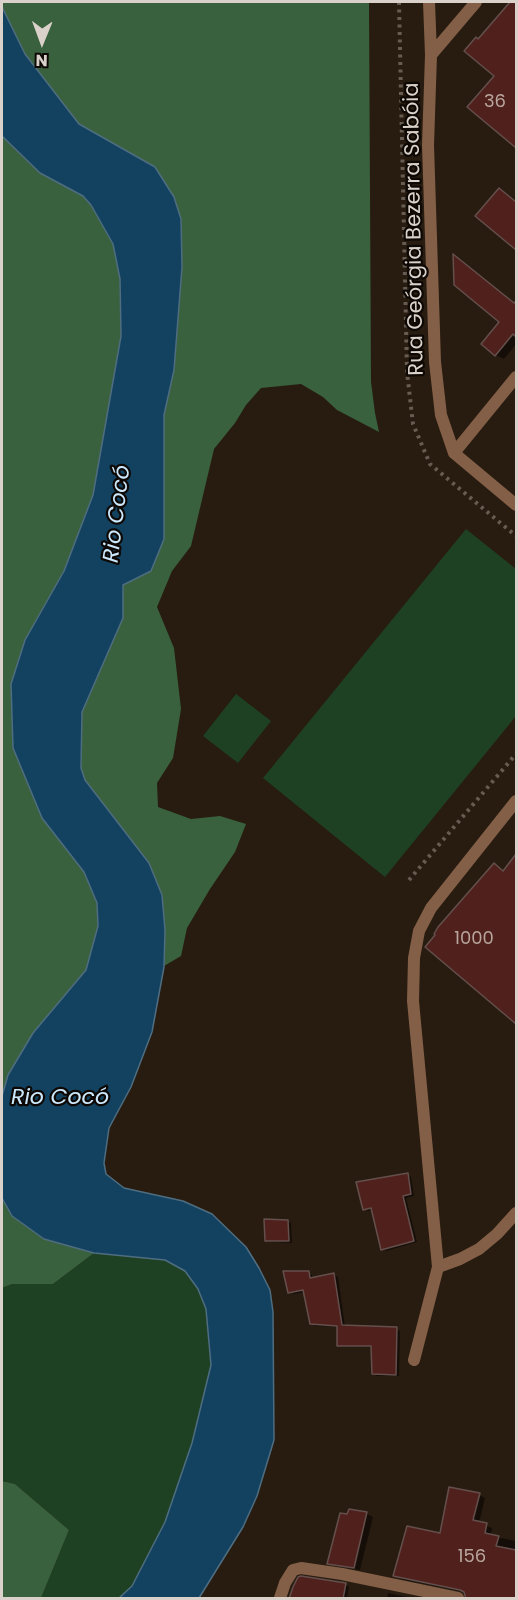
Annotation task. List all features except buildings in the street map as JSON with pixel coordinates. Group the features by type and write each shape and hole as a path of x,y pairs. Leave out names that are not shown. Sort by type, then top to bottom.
{"street":[{"name":"Rua Geórgia Bezerra Sabóia","path":"429,2 431,55 428,145 435,362 441,415 454,453"},
{"path":"431,55 476,2"},
{"path":"516,376 454,453 516,505"},
{"path":"414,1360 438,1267 413,1001 414,958 419,931 431,908 516,801"},
{"path":"438,1267 479,1249 497,1234 516,1213"},
{"path":"280,1599 285,1583 293,1570 301,1568 342,1574 458,1599"}],"path":[{"path":"409,880 516,754"}],"green space":[{"path":"2,2 369,2 371,382 379,432 337,410 323,397 301,384 261,388 214,449 191,546 172,571 157,607 174,648 181,709 173,758 157,783 158,807 191,819 220,816 246,824 235,852 187,928 181,956 164,966 165,930 162,895 149,863 85,780 81,768 82,712 122,618 123,585 151,571 164,415 174,370 182,267 155,167 79,124 25,54 2,7"},
{"path":"2,136 40,173 83,196 91,205 113,244 120,279 121,336 93,495 64,571 25,640 42,818 84,872 97,903 98,926 86,970 33,1033 2,1096"},
{"path":"466,529 516,569 516,716 385,877 263,778"},
{"path":"236,694 271,721 238,763 203,736"},
{"path":"2,1198 12,1216 44,1239 94,1253 53,1284 12,1284 2,1288"},
{"path":"94,1253 165,1260 185,1271 198,1289 206,1309 211,1365 192,1443 165,1522 132,1586 119,1598 41,1598 69,1530 15,1484 2,1481 2,1288 12,1284 53,1284"},
{"path":"2,1481 15,1484 69,1530 41,1598 2,1598"}],"water":[{"name":"Rio Cocó","path":"2,7 25,54 79,124 155,167 174,197 181,219 182,267 174,370 164,415 164,539 151,571 123,585 123,618 82,712 81,768 85,780 149,863 162,895 165,930 164,967 152,1032 131,1087 109,1128 104,1163 106,1174 124,1188 183,1201 212,1214 246,1247 270,1290 273,1312 274,1440 257,1496 243,1527 199,1598 119,1598 132,1586 165,1522 192,1443 211,1365 206,1309 198,1289 185,1271 165,1260 94,1253 44,1239 12,1216 2,1198 2,1096 8,1075 33,1033 86,970 98,926 97,903 84,872 42,818 13,748 11,684 25,640 64,571 93,495 121,336 120,279 113,244 91,205 83,196 40,173 2,136"}]}
